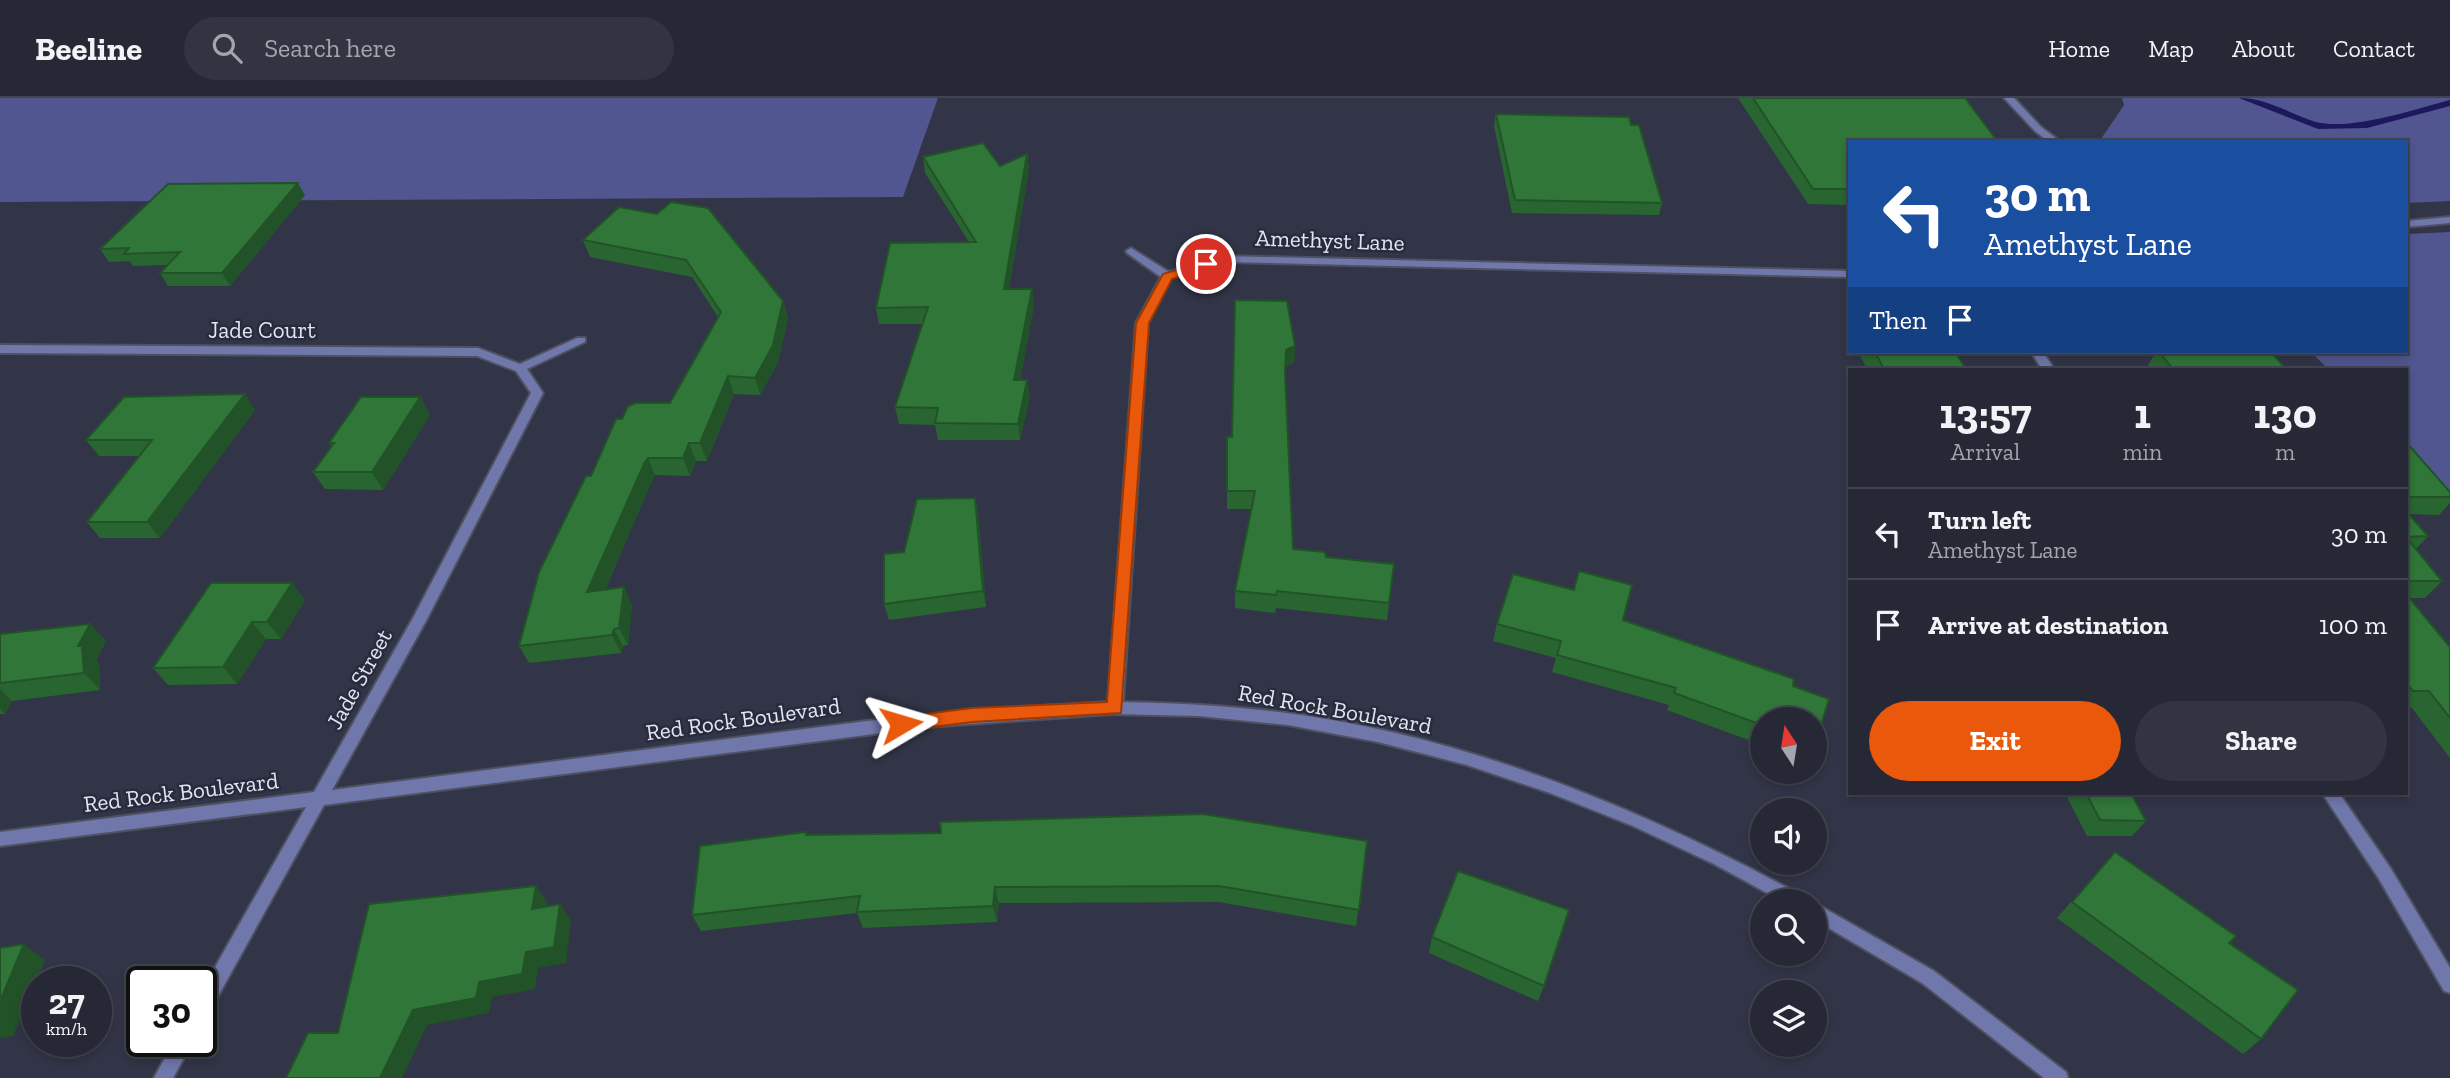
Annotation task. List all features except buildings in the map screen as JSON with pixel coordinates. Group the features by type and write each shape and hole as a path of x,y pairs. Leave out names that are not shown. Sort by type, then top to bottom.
{"street":[{"path":"2009,98 2038,129 2053,140"},
{"path":"2408,224 2450,220"},
{"path":"1115,708 1142,323 1167,276 1131,251"},
{"name":"Amethyst Lane","path":"1167,276 1225,258 1848,274"},
{"path":"520,368 581,340"},
{"name":"Jade Court","path":"1,349 478,352 520,368"},
{"name":"Jade Street","path":"217,981 420,619 537,393 520,368"},
{"name":"Red Rock Boulevard","path":"0,839 972,715 1115,708 1255,715 1390,739 1554,786 1727,860 1777,889"},
{"path":"2331,795 2385,874 2450,985"},
{"path":"1827,918 1928,977 2059,1078"},
{"path":"163,1078 175,1057"}],"shaded area":[{"path":"0,98 938,98 903,197 0,202"},
{"path":"2122,98 2450,98 2450,201 2408,203 2408,140 2100,140 2124,105"},
{"path":"2450,232 2450,499 2408,455 2408,368 2327,368 2313,354 2408,354 2408,234"}],"waterway":[{"path":"2244,98 2318,126 2367,125 2450,103"}],"route":[{"path":"901,724 972,715 1115,708 1142,323 1167,276 1206,264"}]}
